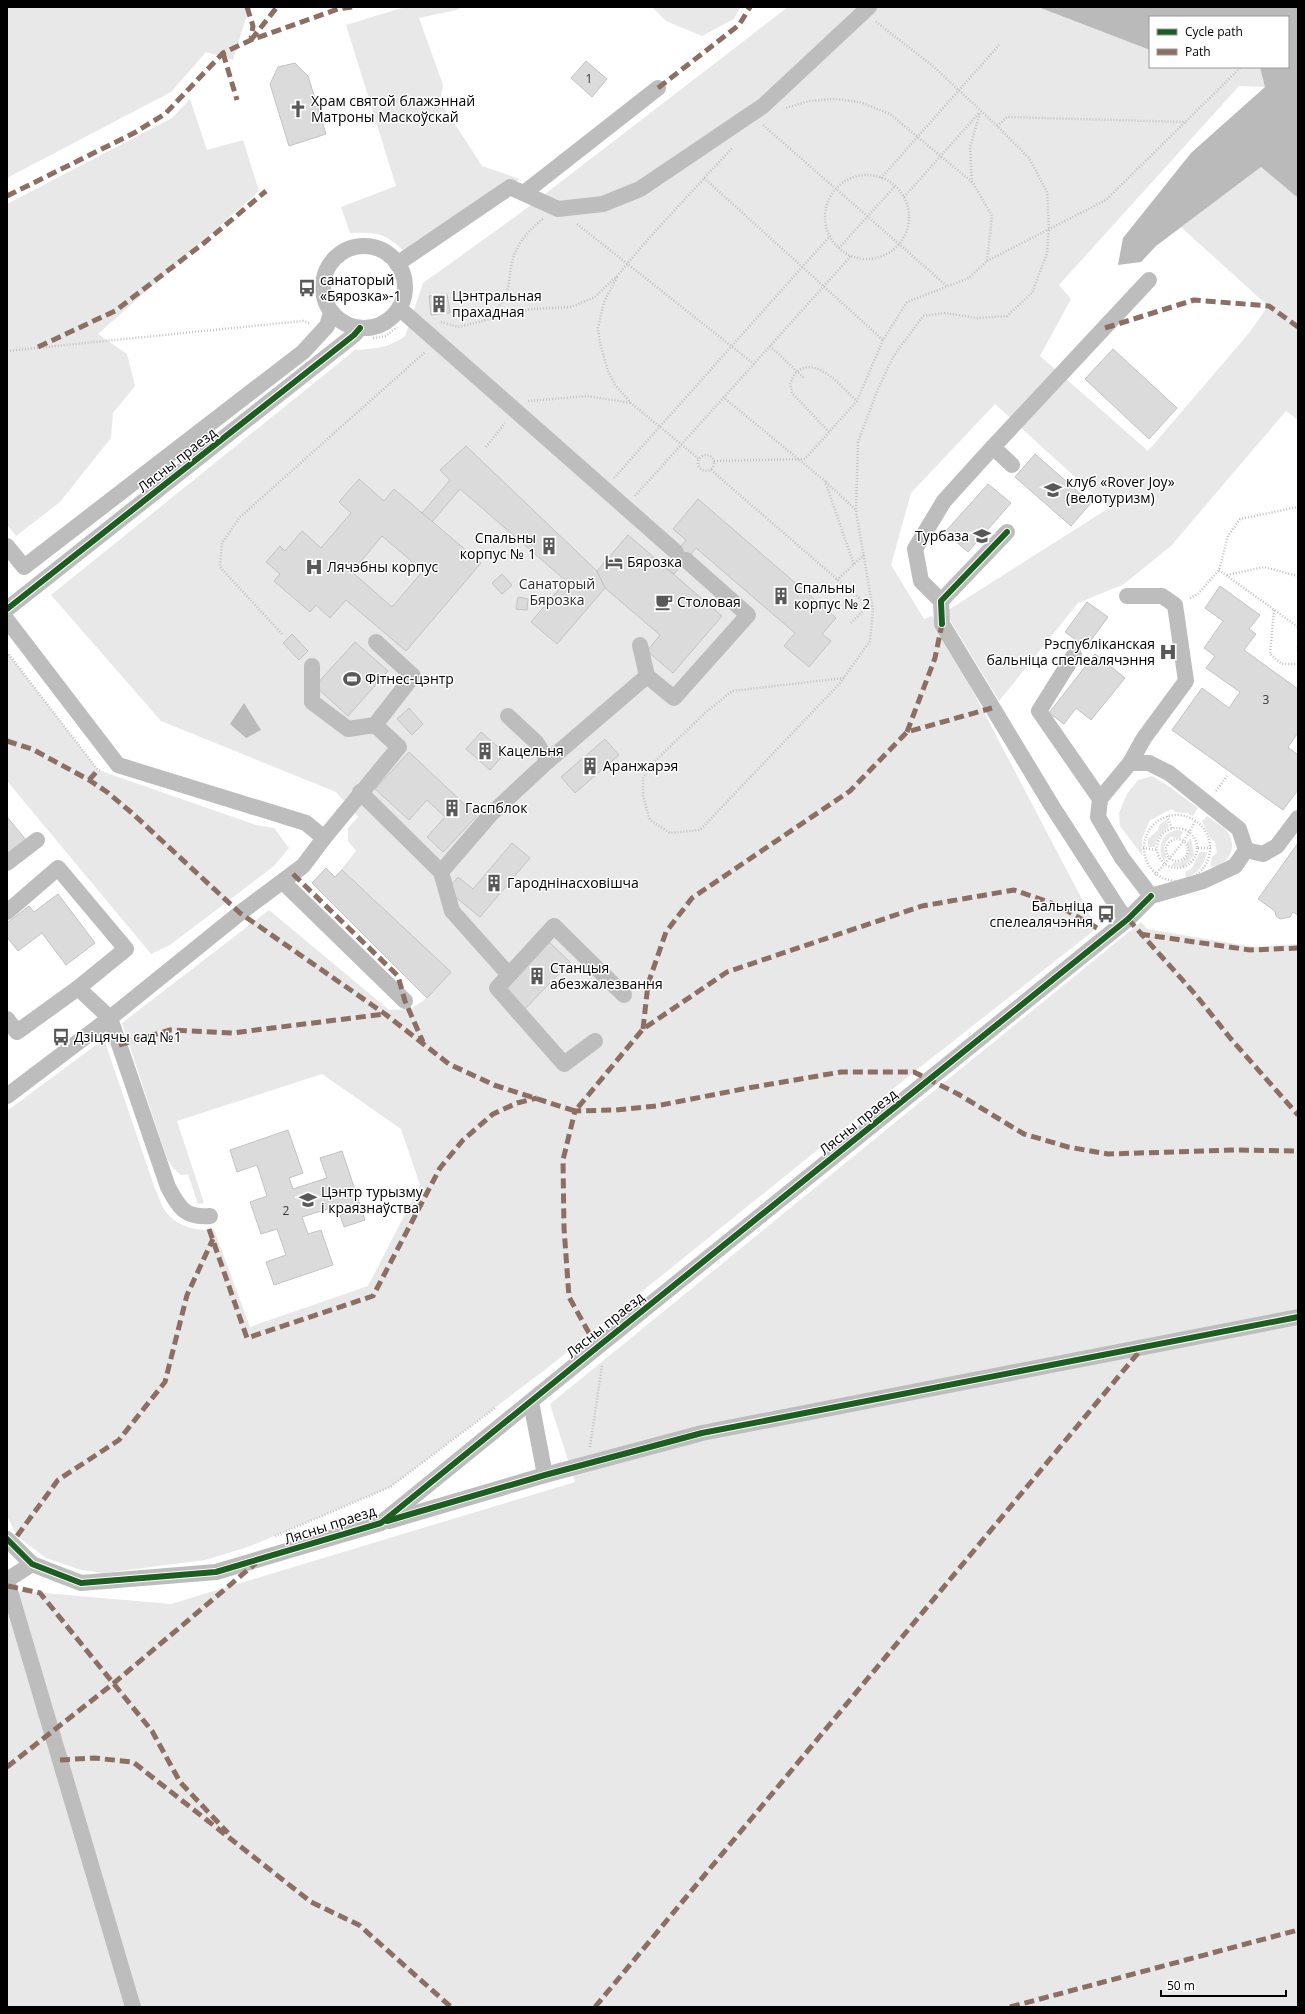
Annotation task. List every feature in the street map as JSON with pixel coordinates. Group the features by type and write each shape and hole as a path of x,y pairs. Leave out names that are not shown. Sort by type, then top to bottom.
{"street":[{"path":"398,264 510,187 558,208 603,204 640,189 763,106 867,10"},
{"path":"524,193 658,88"},
{"path":"404,312 392,317 383,324 372,328 358,330 329,319 322,288 324,275 330,263 339,254 351,248 364,246 377,248 388,254 398,264 403,274 405,285 404,312 748,615 674,698 647,676 640,645"},
{"path":"1128,919 1120,911 1052,806 942,624 941,601 921,581 915,550 944,502 993,447 1149,280"},
{"name":"Лясны праезд","path":"7,546 24,567 303,352 329,319"},
{"name":"Лясны праезд","path":"7,609 358,330"},
{"path":"993,447 1012,465"},
{"path":"941,601 1007,532"},
{"path":"1127,596 1162,596 1175,605 1186,681 1144,738 1130,763 1100,798 1098,818 1122,858 1147,891 1203,881 1235,866 1246,850"},
{"path":"7,620 118,765 306,823 324,838"},
{"path":"312,666 312,702 348,729 375,724 413,676 376,642"},
{"path":"1074,655 1039,711 1100,798"},
{"path":"441,872 491,814 548,761 647,676"},
{"path":"508,716 536,742 548,761"},
{"path":"7,1096 110,1018 240,913 303,866 360,792 399,747 375,724"},
{"path":"1130,763 1149,763 1170,773 1240,829 1246,850"},
{"path":"360,792 441,872 452,911 509,975"},
{"path":"1246,850 1263,854 1277,846 1298,818"},
{"path":"7,863 37,840"},
{"path":"7,912 58,868 126,949 78,988 17,1032 7,1019"},
{"path":"283,882 405,1001"},
{"name":"Лясны праезд","path":"7,1539 32,1564 81,1583 216,1572 381,1523 1128,919 1147,891"},
{"path":"595,1041 564,1064 497,988 554,926 624,995"},
{"path":"78,988 110,1018 168,1187 178,1207 196,1217 210,1216"},
{"path":"381,1523 545,1475 702,1433 1298,1317"},
{"path":"531,1402 545,1475"},
{"path":"32,1564 7,1580 133,2007"}],"path":[{"path":"844,678 732,691 704,713 678,738 655,761 643,778 643,796 650,820 670,833 700,830 844,678 870,641 873,610 856,510 858,442 878,389 893,357 923,316 945,313 976,318 1007,316 1032,294 1047,253 1049,229 1047,192 1029,158 934,67 867,10"},
{"path":"881,178 1000,45"},
{"path":"714,461 714,466 711,470 705,472 700,470 698,465 699,459 708,455 714,461 805,458 857,401 883,340 907,302 969,278 986,261 1106,200 1240,68"},
{"path":"784,109 809,101 835,99 860,102 890,114 972,183 992,216 986,261"},
{"path":"904,197 980,112"},
{"path":"972,183 970,147 980,112"},
{"path":"750,115 948,287"},
{"path":"997,126 1007,117 1186,122"},
{"path":"425,330 439,321 458,326 531,309 571,307 595,297 618,275 734,146"},
{"path":"861,175 876,176 890,181 904,197 910,218 907,232 899,245 888,254 876,259 863,259 851,256 839,248 830,236 826,226 825,214 828,201 835,190 847,180 861,175"},
{"path":"704,178 883,340"},
{"path":"839,248 895,186"},
{"path":"483,321 502,302 518,246 531,228 558,208 754,364"},
{"path":"604,488 830,236"},
{"path":"625,507 851,256"},
{"path":"618,275 604,302 598,328 608,371 615,385 631,403 699,459"},
{"path":"358,330 370,339 386,336 404,312"},
{"path":"7,351 329,319"},
{"path":"282,634 220,567 222,542 238,518 437,341"},
{"path":"770,346 804,378"},
{"path":"829,432 792,393 790,384 797,371 808,366 821,369 857,401"},
{"path":"486,447 512,407 540,399 588,396 631,403"},
{"path":"724,397 800,459 856,510"},
{"path":"711,470 868,606 851,623"},
{"path":"825,482 854,565"},
{"path":"1175,605 1198,594 1219,570 1228,536 1240,519 1298,507"},
{"path":"837,580 864,555"},
{"path":"1227,575 1264,568 1298,576"},
{"path":"1219,570 1298,627"},
{"path":"1274,610 1270,654 1282,664 1298,664"},
{"path":"1298,647 1298,653"},
{"path":"7,652 98,770"},
{"path":"1147,891 1156,875 1184,841 1188,831 1207,802 1227,776"},
{"path":"1176,814 1196,820 1204,828 1209,837 1211,848 1209,859 1204,868 1196,876 1187,881 1176,882 1165,880 1156,875 1149,867 1143,848 1145,837 1150,828 1157,821 1167,816 1176,814"},
{"path":"1167,816 1172,829"},
{"path":"1177,828 1188,831 1195,838 1198,848 1194,860 1184,868 1171,868 1165,865 1158,856 1157,850 1159,839 1162,834 1177,828"},
{"path":"1177,838 1184,841 1188,847 1187,855 1177,861 1170,859 1166,849 1168,843 1177,838"},
{"path":"1143,848 1157,850"},
{"path":"1198,848 1211,848"},
{"path":"587,1464 604,1354 600,1345"},
{"path":"270,1538 390,1487 496,1407"}],"green space":[{"path":"7,7 252,7 245,21 233,60 206,52 171,92 7,178"},
{"path":"405,7 462,7 457,10 419,18 443,85 440,101 482,166 520,179 405,252 386,237 367,233 350,233 341,207 396,186 346,25"},
{"path":"652,7 740,7 734,19 702,36 666,21"},
{"name":"Санаторый Бярозка","path":"788,7 1038,7 1149,50 1149,68 1260,68 1266,87 1239,86 1059,285 1071,299 1040,356 1148,451 1249,333 1268,306 1181,227 1261,167 1298,198 1298,420 1286,411 1171,546 1124,584 1078,603 999,701 945,612 1109,508 995,404 911,493 891,565 924,619 932,616 1097,928 914,1072 546,1369 390,1487 248,1547 205,1560 104,1573 81,1570 46,1558 17,1536 7,1516 7,1111 104,1039 155,1189 163,1207 170,1217 187,1227 201,1230 214,1229 250,1327 368,1286 420,1185 401,1129 322,1074 177,1121 204,1203 198,1204 188,1174 181,1175 173,1168 167,1159 122,1023 269,910 389,1010 411,1009 427,998 312,883 326,868 335,877 356,851 348,841 348,828 358,817 336,792 161,721 51,595 355,350 387,345 405,336 423,283 519,214"},
{"path":"190,99 207,150 243,140 259,191 98,334 127,354 135,386 113,413 111,438 60,502 16,536 7,525 7,204 172,118"},
{"path":"7,652 98,770 256,825 274,828 289,848 274,866 170,945 151,954 7,781"},
{"path":"1152,776 1170,787 1198,808 1193,816 1187,813 1175,812 1173,809 1150,820 1142,839 1142,855 1120,826 1119,813 1127,794 1138,780"},
{"path":"1207,816 1227,831 1232,843 1230,855 1222,863 1210,867 1212,857 1217,853 1215,842 1210,838 1202,821"},
{"path":"1167,820 1169,828 1160,836 1155,847 1148,847 1148,839 1158,830 1160,824"},
{"path":"1179,830 1183,832 1180,838 1171,837 1165,844 1164,849 1167,857 1164,861 1161,850 1162,841 1168,833"},
{"path":"1191,838 1194,855 1184,867 1171,866 1174,862 1179,863 1186,858 1189,851 1187,842"},
{"path":"1200,852 1207,852 1202,865 1198,871 1186,878 1185,872 1192,868"},
{"path":"1141,922 1147,929 1254,947 1298,944 1298,2007 7,2007 7,1594 22,1591 171,1604 575,1482 550,1404"}],"shaded area":[{"path":"1038,7 1298,7 1298,198 1261,167 1156,246 1141,262 1118,265 1123,238 1191,153 1265,87 1260,68 1289,68 1289,16 1149,16 1149,50"},
{"path":"244,703 261,730 246,738 230,724"}],"building":[{"path":"586,61 607,79 592,97 571,78"},
{"name":"Храм святой блажэннай Матроны Маскоўскай","path":"295,63 308,76 326,134 289,146 270,84 278,67"},
{"name":"Цэнтральная прахадная","path":"447,294 450,313 431,315 429,296"},
{"path":"1113,349 1177,408 1149,439 1085,379"},
{"name":"Спальны корпус № 1","path":"466,446 597,571 605,588 557,644 531,622 566,581 460,489 432,522 422,513 450,480 440,470"},
{"path":"1035,454 1091,503 1071,526 1015,477"},
{"name":"Лячэбны корпус","path":"359,479 384,501 394,489 481,563 406,651 346,600 330,618 316,605 310,612 274,581 280,574 266,562 280,546 285,551 302,531 321,548 351,513 339,502","holes":["382,536 423,571 392,607 352,572"]},
{"path":"988,484 1011,503 968,552 945,532"},
{"name":"Спальны корпус № 2","path":"698,499 836,618 822,634 831,641 809,667 784,646 795,633 696,548 674,574 664,566 686,540 673,529"},
{"name":"Столовая","path":"628,535 722,616 673,673 647,651 660,635 605,588 597,571"},
{"path":"502,574 512,585 502,594 492,583"},
{"path":"1220,586 1260,615 1249,629 1256,634 1244,650 1298,689 1298,735 1297,734 1288,747 1298,755 1298,790 1283,810 1172,730 1202,688 1229,708 1240,692 1206,668 1215,656 1204,648 1223,621 1205,608"},
{"path":"518,597 528,599 527,610 516,609"},
{"path":"1087,602 1108,617 1086,647 1065,632"},
{"path":"292,634 308,651 299,660 283,643"},
{"name":"Фітнес-цэнтр","path":"355,642 388,671 348,716 315,686"},
{"path":"1095,654 1125,678 1091,720 1076,708 1064,724 1049,713"},
{"path":"409,708 423,724 412,735 397,719"},
{"name":"Кацельня","path":"481,732 505,753 490,770 466,749"},
{"name":"Аранжарэя","path":"605,739 619,755 575,793 561,777"},
{"name":"Гаспблок","path":"409,752 477,816 443,852 427,837 445,817 427,800 409,820 375,789"},
{"path":"7,817 26,840 7,855"},
{"name":"Гароднінасховішча","path":"512,843 530,858 480,917 447,890 458,877 473,889"},
{"path":"1298,843 1298,915 1293,912 1290,917 1280,919 1276,916 1275,911 1258,899"},
{"path":"326,868 335,877 342,870 451,972 427,998 312,883"},
{"path":"58,894 95,943 66,965 42,933 18,951 7,937 7,923 29,906 34,912"},
{"name":"Станцыя абезжалезвання","path":"549,942 570,962 524,1010 503,990"},
{"path":"288,1130 303,1173 289,1178 293,1189 327,1178 320,1158 342,1151 365,1220 344,1227 337,1206 302,1217 308,1234 321,1230 333,1265 274,1285 266,1262 286,1255 277,1229 261,1234 250,1202 267,1196 257,1165 237,1172 230,1150"}],"marked path":[{"path":"247,7 253,26 251,38"},
{"path":"251,40 277,7"},
{"path":"7,196 134,133 165,114 223,53 251,40 338,9 352,7"},
{"path":"658,88 739,25 750,7"},
{"path":"223,53 237,100"},
{"path":"38,347 115,311 204,243 266,191"},
{"path":"1105,328 1194,300 1269,306 1298,327"},
{"path":"907,732 935,658 942,624"},
{"path":"643,1029 648,984 666,932 692,898 850,791 907,732 992,708"},
{"path":"7,741 32,749 89,780 107,792 132,813 240,913 385,1014 449,1064 494,1085 575,1111 643,1029 727,972 922,906 1014,890 1057,905 1097,928"},
{"path":"89,780 98,770"},
{"path":"293,874 398,976 405,1001 423,1042"},
{"path":"1128,919 1195,994 1231,1039 1298,1115"},
{"path":"1140,934 1250,950 1298,948"},
{"path":"119,1045 170,1030 232,1033 385,1014"},
{"path":"589,1333 569,1297 564,1228 563,1160 575,1111 616,1110 656,1106 841,1072 914,1072 958,1094 1024,1134 1068,1147 1108,1154 1234,1150 1298,1151"},
{"path":"209,1229 247,1338 373,1296 440,1168 463,1140 493,1114 517,1103 537,1098"},
{"path":"17,1536 58,1480 119,1440 165,1382 187,1295 213,1239"},
{"path":"595,2007 1143,1347"},
{"path":"7,1767 114,1683 256,1563"},
{"path":"8,1586 40,1593 152,1731 180,1782 228,1833"},
{"path":"60,1760 94,1758 133,1762 311,1902 359,1925 451,2007"},
{"path":"1010,2007 1298,1930"}],"cycle path":[{"path":"7,609 354,335 360,328"},
{"path":"942,624 941,601 1007,532"},
{"path":"7,1539 32,1564 81,1583 216,1572 381,1523 1128,919 1151,896"},
{"path":"387,1521 545,1475 702,1433 1298,1317"}],"place":[{"name":"Храм святой блажэннай Матроны Маскоўскай","path":"298,109"},
{"name":"санаторый «Бярозка»-1","path":"307,288"},
{"name":"Цэнтральная прахадная","path":"439,304"},
{"name":"клуб «Rover Joy» (велотуризм)","path":"1053,490"},
{"name":"Турбаза","path":"982,536"},
{"name":"Спальны корпус № 1","path":"549,546"},
{"name":"Бярозка","path":"614,562"},
{"name":"Лячэбны корпус","path":"314,567"},
{"name":"Спальны корпус № 2","path":"781,596"},
{"name":"Столовая","path":"664,602"},
{"name":"Рэспубліканская бальніца спелеалячэння","path":"1168,652"},
{"name":"Фітнес-цэнтр","path":"352,679"},
{"name":"Кацельня","path":"485,751"},
{"name":"Аранжарэя","path":"590,766"},
{"name":"Гаспблок","path":"452,808"},
{"name":"Гароднінасховішча","path":"494,883"},
{"name":"Бальніца спелеалячэння","path":"1106,914"},
{"name":"Станцыя абезжалезвання","path":"537,976"},
{"name":"Дзіцячы сад №1","path":"61,1037"},
{"name":"Цэнтр турызму і краязнаўства","path":"308,1200"}]}
